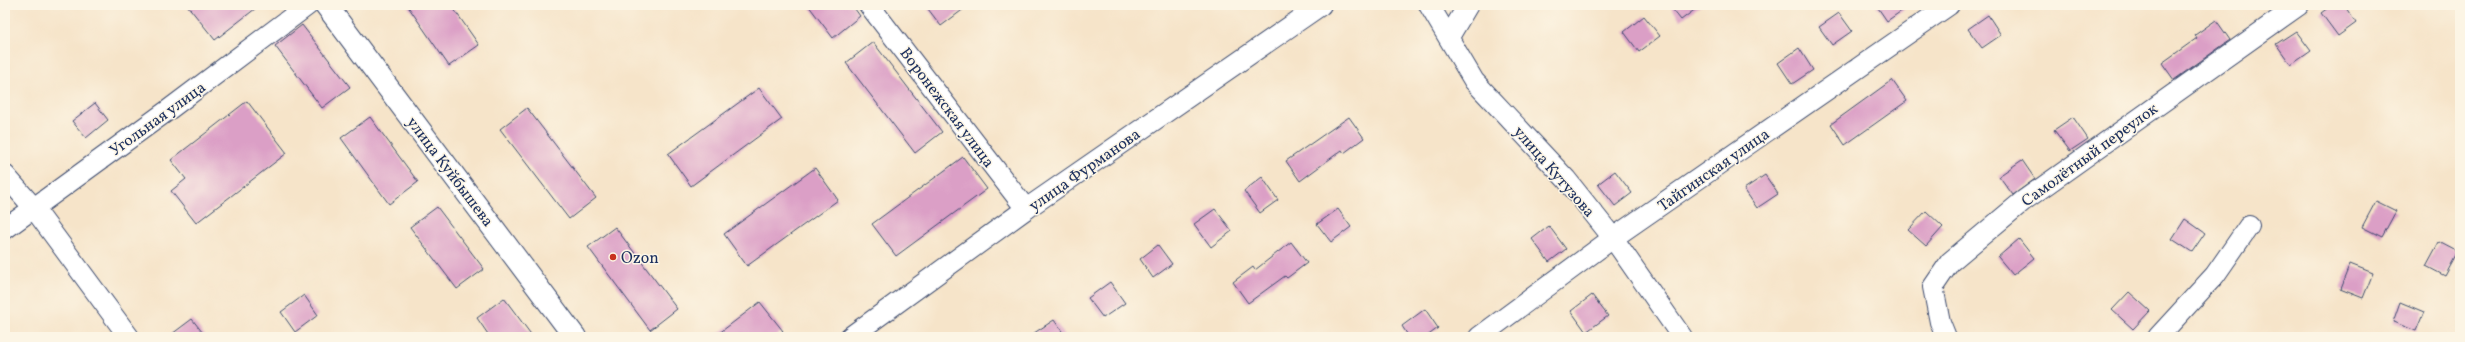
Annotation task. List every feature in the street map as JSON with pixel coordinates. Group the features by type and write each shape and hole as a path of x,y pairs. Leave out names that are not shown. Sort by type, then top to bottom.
{"street":[{"name":"Угольная улица","path":"5,229 33,207 167,111 308,5"},
{"name":"улица Куйбышева","path":"326,5 575,337"},
{"name":"Воронежская улица","path":"870,5 1026,210"},
{"name":"улица Фурманова","path":"850,337 1026,210 1321,5"},
{"path":"1448,37 1468,5"},
{"name":"Тайгинская улица","path":"1479,337 1613,238 1949,5"},
{"name":"Самолётный переулок","path":"1946,337 1940,322 1933,287 1950,262 2023,201 2299,5"},
{"name":"улица Кутузова","path":"1436,6 1448,37 1474,81 1566,179 1613,238 1682,337"},
{"path":"5,175 33,207 128,337"},
{"path":"2158,337 2216,275 2249,226"}],"building":[{"path":"187,5 260,5 215,40"},
{"path":"407,5 451,5 479,45 449,66"},
{"path":"808,5 852,5 860,16 833,38"},
{"path":"925,5 969,5 941,26"},
{"path":"1669,5 1701,5 1681,20"},
{"path":"1876,5 1910,5 1887,21"},
{"path":"2332,5 2344,5 2356,23 2338,36 2321,13"},
{"path":"1839,13 1852,31 1832,45 1819,27"},
{"path":"1988,15 2001,35 1982,48 1968,29"},
{"path":"1644,16 1660,36 1639,52 1624,32"},
{"path":"2216,20 2230,40 2174,80 2162,63 2197,38 2195,35"},
{"path":"302,25 350,87 322,108 275,46"},
{"path":"2296,31 2311,51 2291,65 2276,44"},
{"path":"873,42 942,132 915,153 846,63"},
{"path":"1799,48 1813,70 1792,84 1778,63"},
{"path":"1892,80 1907,101 1845,145 1831,124"},
{"path":"759,88 782,119 691,186 668,154"},
{"path":"247,101 287,153 196,223 171,191 186,179 171,160"},
{"path":"95,103 108,120 86,138 72,121"},
{"path":"527,108 596,198 569,219 500,129"},
{"path":"370,117 418,182 389,204 341,138"},
{"path":"1349,117 1364,138 1344,153 1342,150 1300,181 1286,161"},
{"path":"2073,117 2088,139 2070,151 2054,130"},
{"path":"963,157 987,189 896,256 872,224"},
{"path":"2022,160 2035,179 2013,195 1999,176"},
{"path":"815,168 838,200 747,266 724,234"},
{"path":"1615,171 1632,193 1615,206 1598,184"},
{"path":"1765,175 1778,194 1757,208 1744,189"},
{"path":"1262,177 1278,200 1260,213 1244,191"},
{"path":"2376,201 2396,211 2382,237 2362,227"},
{"path":"437,207 484,269 457,289 410,227"},
{"path":"1215,209 1232,231 1211,247 1194,224"},
{"path":"1338,209 1351,227 1331,242 1317,224"},
{"path":"1926,211 1943,227 1926,246 1908,230"},
{"path":"2185,219 2205,233 2192,252 2172,239"},
{"path":"1549,226 1566,249 1549,262 1532,239"},
{"path":"615,227 677,309 650,330 588,247"},
{"path":"2019,239 2034,258 2013,275 1998,257"},
{"path":"1291,242 1307,263 1287,278 1285,276 1248,303 1233,282 1253,267 1255,270"},
{"path":"2439,242 2458,252 2445,276 2426,266"},
{"path":"1158,245 1172,264 1153,278 1140,259"},
{"path":"2350,264 2373,273 2363,298 2340,289"},
{"path":"1110,282 1125,303 1103,318 1088,298"},
{"path":"2129,292 2150,311 2133,329 2112,310"},
{"path":"304,295 318,315 295,332 281,312"},
{"path":"1592,295 1608,316 1586,332 1571,311"},
{"path":"504,298 533,337 490,337 477,318"},
{"path":"760,302 783,331 775,337 714,337"},
{"path":"2400,302 2424,312 2416,331 2393,322"},
{"path":"1425,309 1438,328 1426,337 1409,337 1402,326"},
{"path":"192,319 206,337 168,337"},
{"path":"1054,320 1066,337 1028,337"}],"place":[{"name":"Ozon","path":"613,257"}]}
